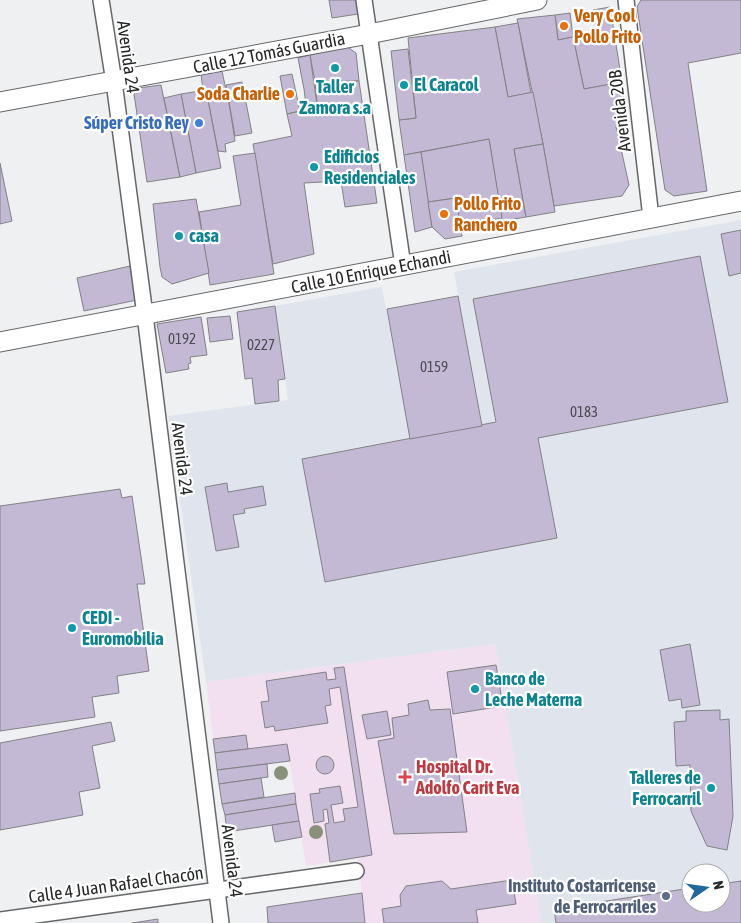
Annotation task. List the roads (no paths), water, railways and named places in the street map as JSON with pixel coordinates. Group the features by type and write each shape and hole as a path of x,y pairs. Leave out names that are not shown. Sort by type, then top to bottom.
{"street":[{"name":"Avenida 24","path":"101,0 114,82 145,315 221,923"},
{"path":"364,0 403,266"},
{"name":"Calle 12 Tomás Guardia","path":"0,102 369,34 537,0"},
{"name":"Avenida 20B","path":"626,0 651,218"},
{"name":"Calle 10 Enrique Echandi","path":"0,342 741,201"},
{"name":"Calle 4 Juan Rafael Chacón","path":"0,920 356,871"}],"place":[{"name":"Very Cool Pollo Frito","path":"564,26"},
{"name":"Taller Zamora s.a","path":"335,68"},
{"name":"El Caracol","path":"404,85"},
{"name":"Soda Charlie","path":"290,94"},
{"name":"Súper Cristo Rey","path":"199,123"},
{"name":"Edificios Residenciales","path":"314,167"},
{"name":"Pollo Frito Ranchero","path":"444,214"},
{"name":"casa","path":"179,236"},
{"name":"CEDI - Euromobilia","path":"72,628"},
{"name":"Banco de Leche Materna","path":"475,689"},
{"name":"Hospital Dr. Adolfo Carit Eva","path":"405,777"},
{"name":"Talleres de Ferrocarril","path":"711,788"},
{"name":"Instituto Costarricense de Ferrocarriles","path":"666,896"}]}
